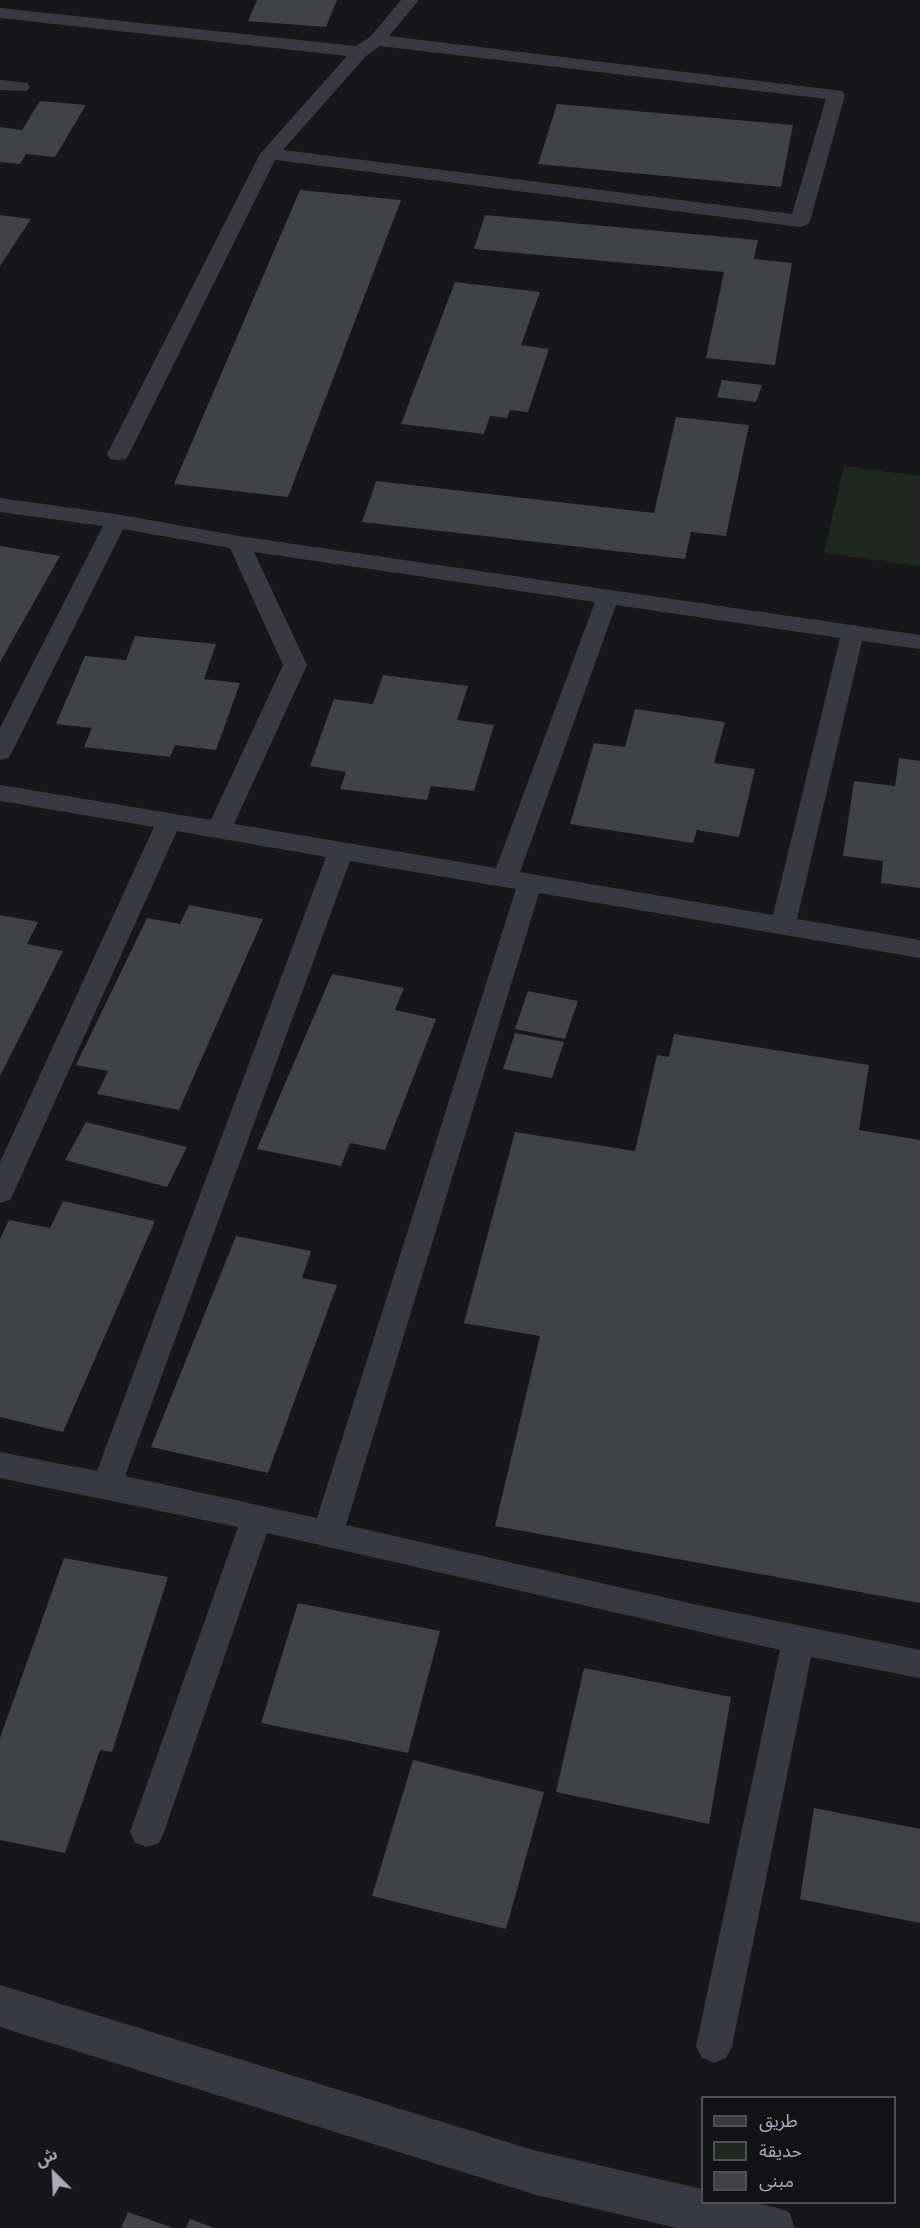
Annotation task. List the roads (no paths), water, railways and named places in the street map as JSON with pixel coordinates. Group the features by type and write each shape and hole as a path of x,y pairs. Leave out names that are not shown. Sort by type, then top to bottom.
{"street":[{"path":"0,2006 533,2172 773,2228"}],"lane":[{"path":"118,454 269,154 360,52 377,40 410,0"},
{"path":"0,13 360,52"},
{"path":"269,154 800,221 836,94 377,40"},
{"path":"0,85 21,87"},
{"path":"0,505 116,521 239,543 920,642"},
{"path":"0,752 116,521"},
{"path":"219,830 295,665 239,543"},
{"path":"328,1533 518,881 608,596"},
{"path":"783,926 853,632"},
{"path":"0,793 920,949"},
{"path":"0,1192 169,822"},
{"path":"107,1484 341,851"},
{"path":"0,1465 107,1484 257,1517 798,1642 920,1664"},
{"path":"147,1832 257,1517"},
{"path":"714,2046 798,1642"}]}
